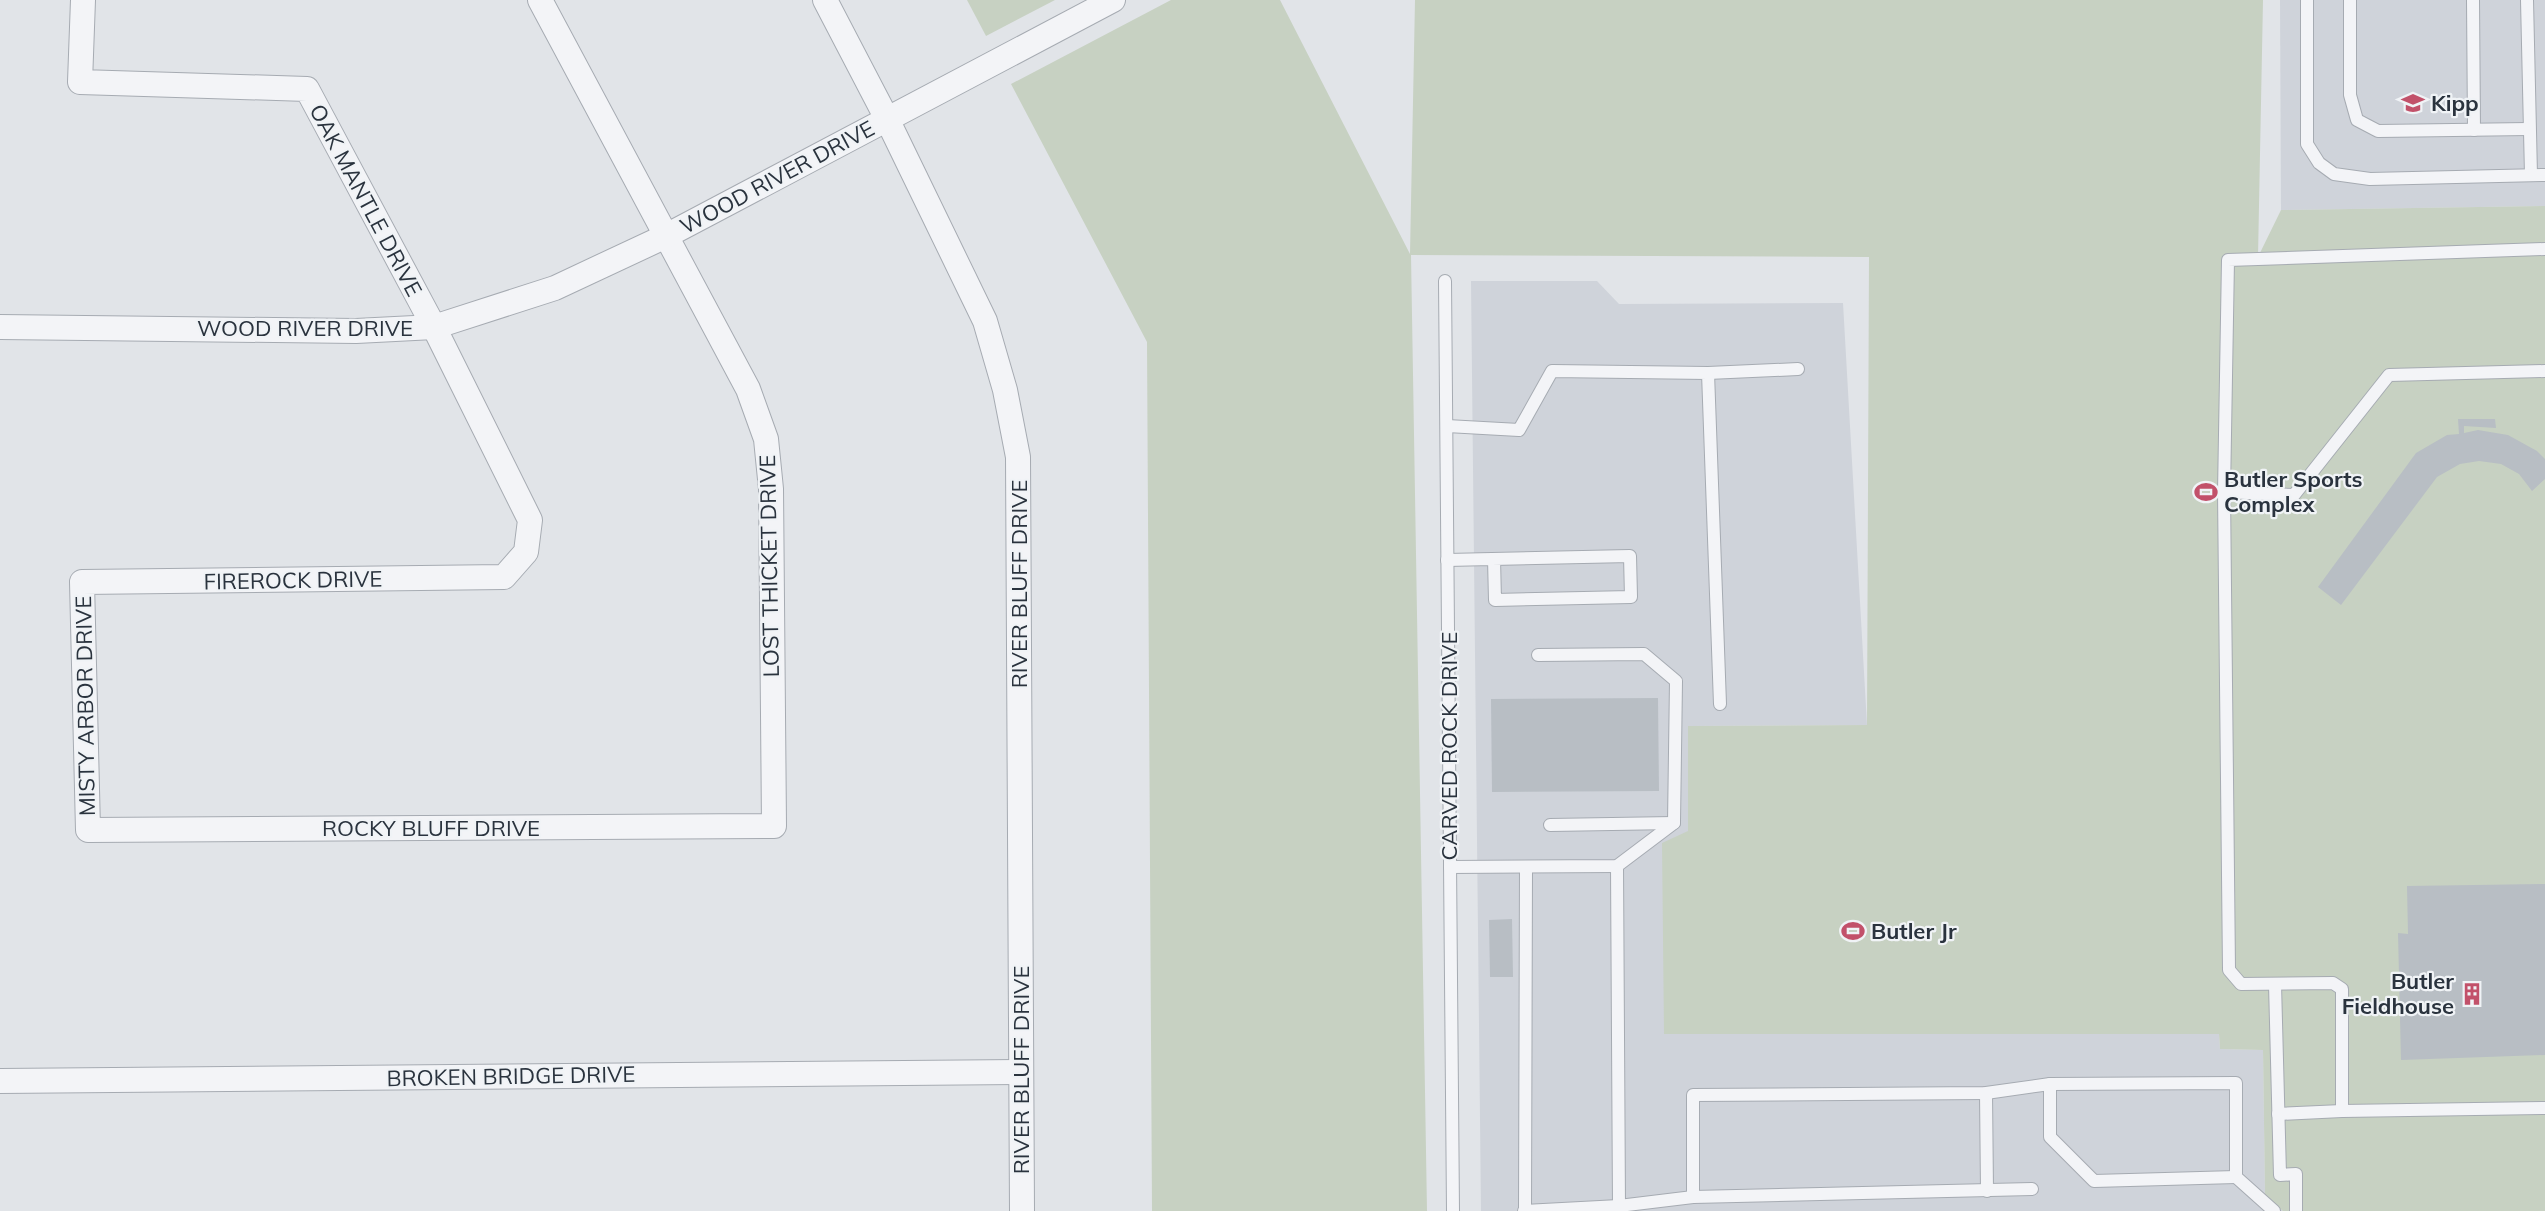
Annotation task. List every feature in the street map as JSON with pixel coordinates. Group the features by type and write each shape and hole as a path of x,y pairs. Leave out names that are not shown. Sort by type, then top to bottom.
{"street":[{"name":"OAK MANTLE DRIVE","path":"82,0 80,82 306,89 434,327 530,520 526,552 504,577"},
{"name":"LOST THICKET DRIVE","path":"540,0 748,389 766,439 771,489 774,826"},
{"name":"RIVER BLUFF DRIVE","path":"825,0 888,118 985,321 1005,390 1018,457 1022,1211"},
{"name":"WOOD RIVER DRIVE","path":"0,327 356,331 434,327 555,288 666,236 759,189 888,118 1113,0"},
{"name":"FIREROCK DRIVE","path":"82,582 504,577"},
{"name":"MISTY ARBOR DRIVE","path":"82,582 88,830"},
{"name":"ROCKY BLUFF DRIVE","path":"88,830 774,826"},
{"name":"BROKEN BRIDGE DRIVE","path":"0,1081 1021,1072"}],"lane":[{"path":"2307,0 2307,144 2319,163 2334,174 2370,179 2545,175"},
{"path":"2350,0 2350,95 2357,120 2379,131 2529,129"},
{"path":"2473,0 2474,130"},
{"path":"2527,0 2531,175"},
{"path":"2342,1111 2342,989 2333,983 2241,984 2229,970 2224,492 2228,260 2545,249"},
{"name":"CARVED ROCK DRIVE","path":"1445,282 1453,1211"},
{"path":"1447,426 1519,430 1552,371 1708,373 1798,369"},
{"path":"2224,492 2294,495 2388,375 2545,371"},
{"path":"1708,373 1720,704"},
{"path":"1448,560 1630,556 1631,597 1495,600 1494,559"},
{"path":"1538,655 1644,654 1676,681 1674,823"},
{"path":"1450,867 1617,866 1674,823"},
{"path":"1550,825 1674,823"},
{"path":"1617,866 1619,1206"},
{"path":"1526,867 1524,1211 1619,1206 1633,1208 1693,1197 2032,1189"},
{"path":"2275,984 2280,1175 2296,1174 2296,1211"},
{"path":"1693,1197 1693,1095 1986,1093 2050,1084 2236,1083 2236,1176"},
{"path":"2050,1084 2050,1137 2094,1181 2236,1176 2274,1211"},
{"path":"1986,1093 1987,1191"},
{"path":"2278,1114 2545,1108"}],"shaded area":[{"name":"Kipp","path":"2280,0 2545,0 2545,206 2281,210"},
{"path":"1471,281 1597,281 1619,304 1843,303 1867,725 1688,726 1688,831 1664,1034 2219,1034 2220,1049 2263,1050 2265,1197 2283,1211 1481,1211"}],"green space":[{"path":"967,0 1055,0 986,36"},
{"path":"1171,0 1280,0 1410,254 1415,0 2263,0 2258,257 2281,210 2545,206 2545,1211 2283,1211 2265,1197 2263,1050 2220,1049 2219,1034 1664,1034 1662,843 1688,831 1688,726 1867,725 1869,257 1411,255 1427,1211 1152,1211 1147,342 1011,84"}],"building":[{"path":"2458,419 2495,419 2496,428 2464,426 2464,433 2478,430 2508,435 2537,451 2545,459 2545,479 2532,491 2519,474 2501,464 2479,461 2460,464 2437,477 2341,605 2318,587 2416,453 2447,435 2459,434"},
{"path":"1658,698 1659,791 1492,792 1491,699"},
{"name":"Butler Fieldhouse","path":"2545,884 2545,1055 2401,1060 2398,933 2408,934 2407,886"},
{"path":"1512,919 1513,977 1490,977 1489,920"}],"place":[{"name":"Kipp","path":"2413,103"},
{"name":"Butler Sports Complex","path":"2206,492"},
{"name":"Butler Jr","path":"1853,931"},
{"name":"Butler Fieldhouse","path":"2472,994"}]}
